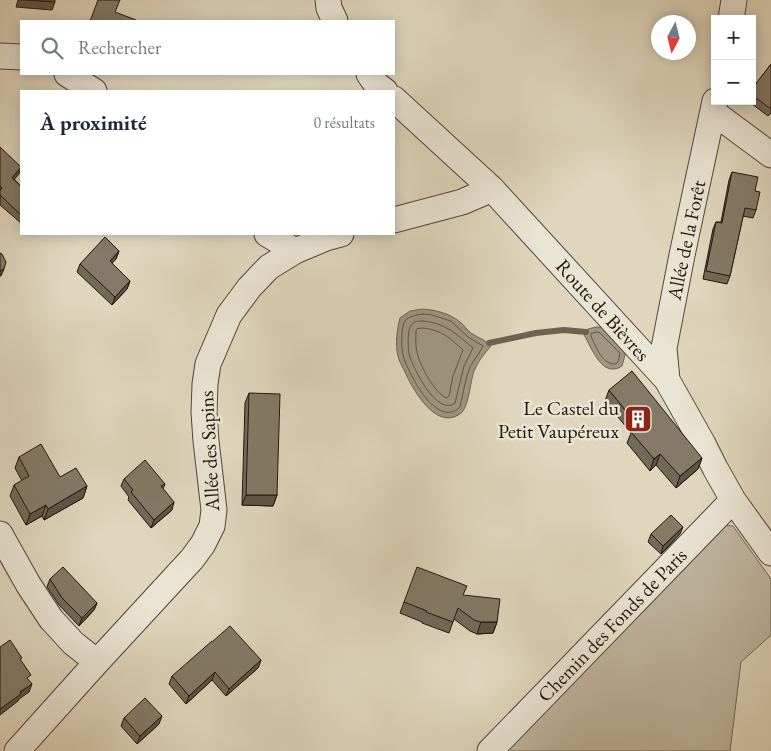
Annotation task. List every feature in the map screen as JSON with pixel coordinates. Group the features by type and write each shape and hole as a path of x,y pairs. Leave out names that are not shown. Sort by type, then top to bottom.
{"street":[{"path":"328,0 329,8 335,20"},
{"path":"732,15 734,0"},
{"path":"0,56 20,57"},
{"path":"69,75 92,90"},
{"path":"370,75 376,84 384,90"},
{"name":"Route de Bièvres","path":"395,100 492,189 667,380 733,500 771,553"},
{"path":"714,107 771,155"},
{"name":"Allée de la Forêt","path":"667,380 664,348 714,107"},
{"path":"395,220 462,202 492,189"},
{"path":"269,235 295,251"},
{"name":"Allée des Sapins","path":"17,751 192,559 203,544 212,526 214,510 206,441 204,384 208,364 229,315 249,288 269,268 295,251 337,235"},
{"name":"Chemin des Fonds de Paris","path":"490,751 733,500"},
{"path":"0,534 51,620 73,643 97,662"}],"shaded area":[{"path":"717,525 733,526 771,579 771,635 741,662 730,751 499,751"}],"water":[{"path":"422,309 437,311 451,316 471,333 491,346 474,371 463,411 451,418 442,417 426,405 413,387 398,358 397,332 400,318 410,311"},
{"path":"602,327 624,351 625,355 622,366 615,369 609,368 603,365 594,354 584,335 588,329"}],"building":[{"path":"27,0 55,0 55,2"},
{"path":"98,0 120,0 115,12 136,20 90,20"},
{"path":"771,64 771,109 756,98 756,84"},
{"path":"0,147 20,166 12,178 20,185 20,214 0,195 2,188 0,186"},
{"path":"732,172 758,177 755,191 760,192 756,210 745,208 730,276 706,271 716,222 722,223"},
{"path":"105,237 119,251 110,261 130,281 115,297 80,264"},
{"path":"0,253 6,262 4,269 0,271"},
{"name":"Le Castel du Petit Vaupéreux","path":"632,371 702,458 680,476 660,454 654,459 631,432 638,426 609,390"},
{"path":"249,393 280,394 277,495 246,495"},
{"path":"41,444 60,477 76,468 87,486 48,509 46,505 30,514 14,485 29,476 19,457"},
{"path":"145,460 165,484 161,486 174,502 154,520 131,492 133,490 124,479"},
{"path":"671,515 683,527 663,546 651,534"},
{"path":"63,567 97,603 82,618 62,598 50,579"},
{"path":"417,567 467,586 463,595 500,599 497,622 474,620 458,608 453,622 404,602"},
{"path":"230,626 261,660 229,689 215,672 189,696 172,676"},
{"path":"10,640 31,675 27,678 32,684 0,709 0,647"},
{"path":"145,698 162,716 140,736 124,718"}],"waterway":[{"path":"489,343 536,333 564,330 586,332"}],"place":[{"name":"Le Castel du Petit Vaupéreux","path":"638,419"}]}
